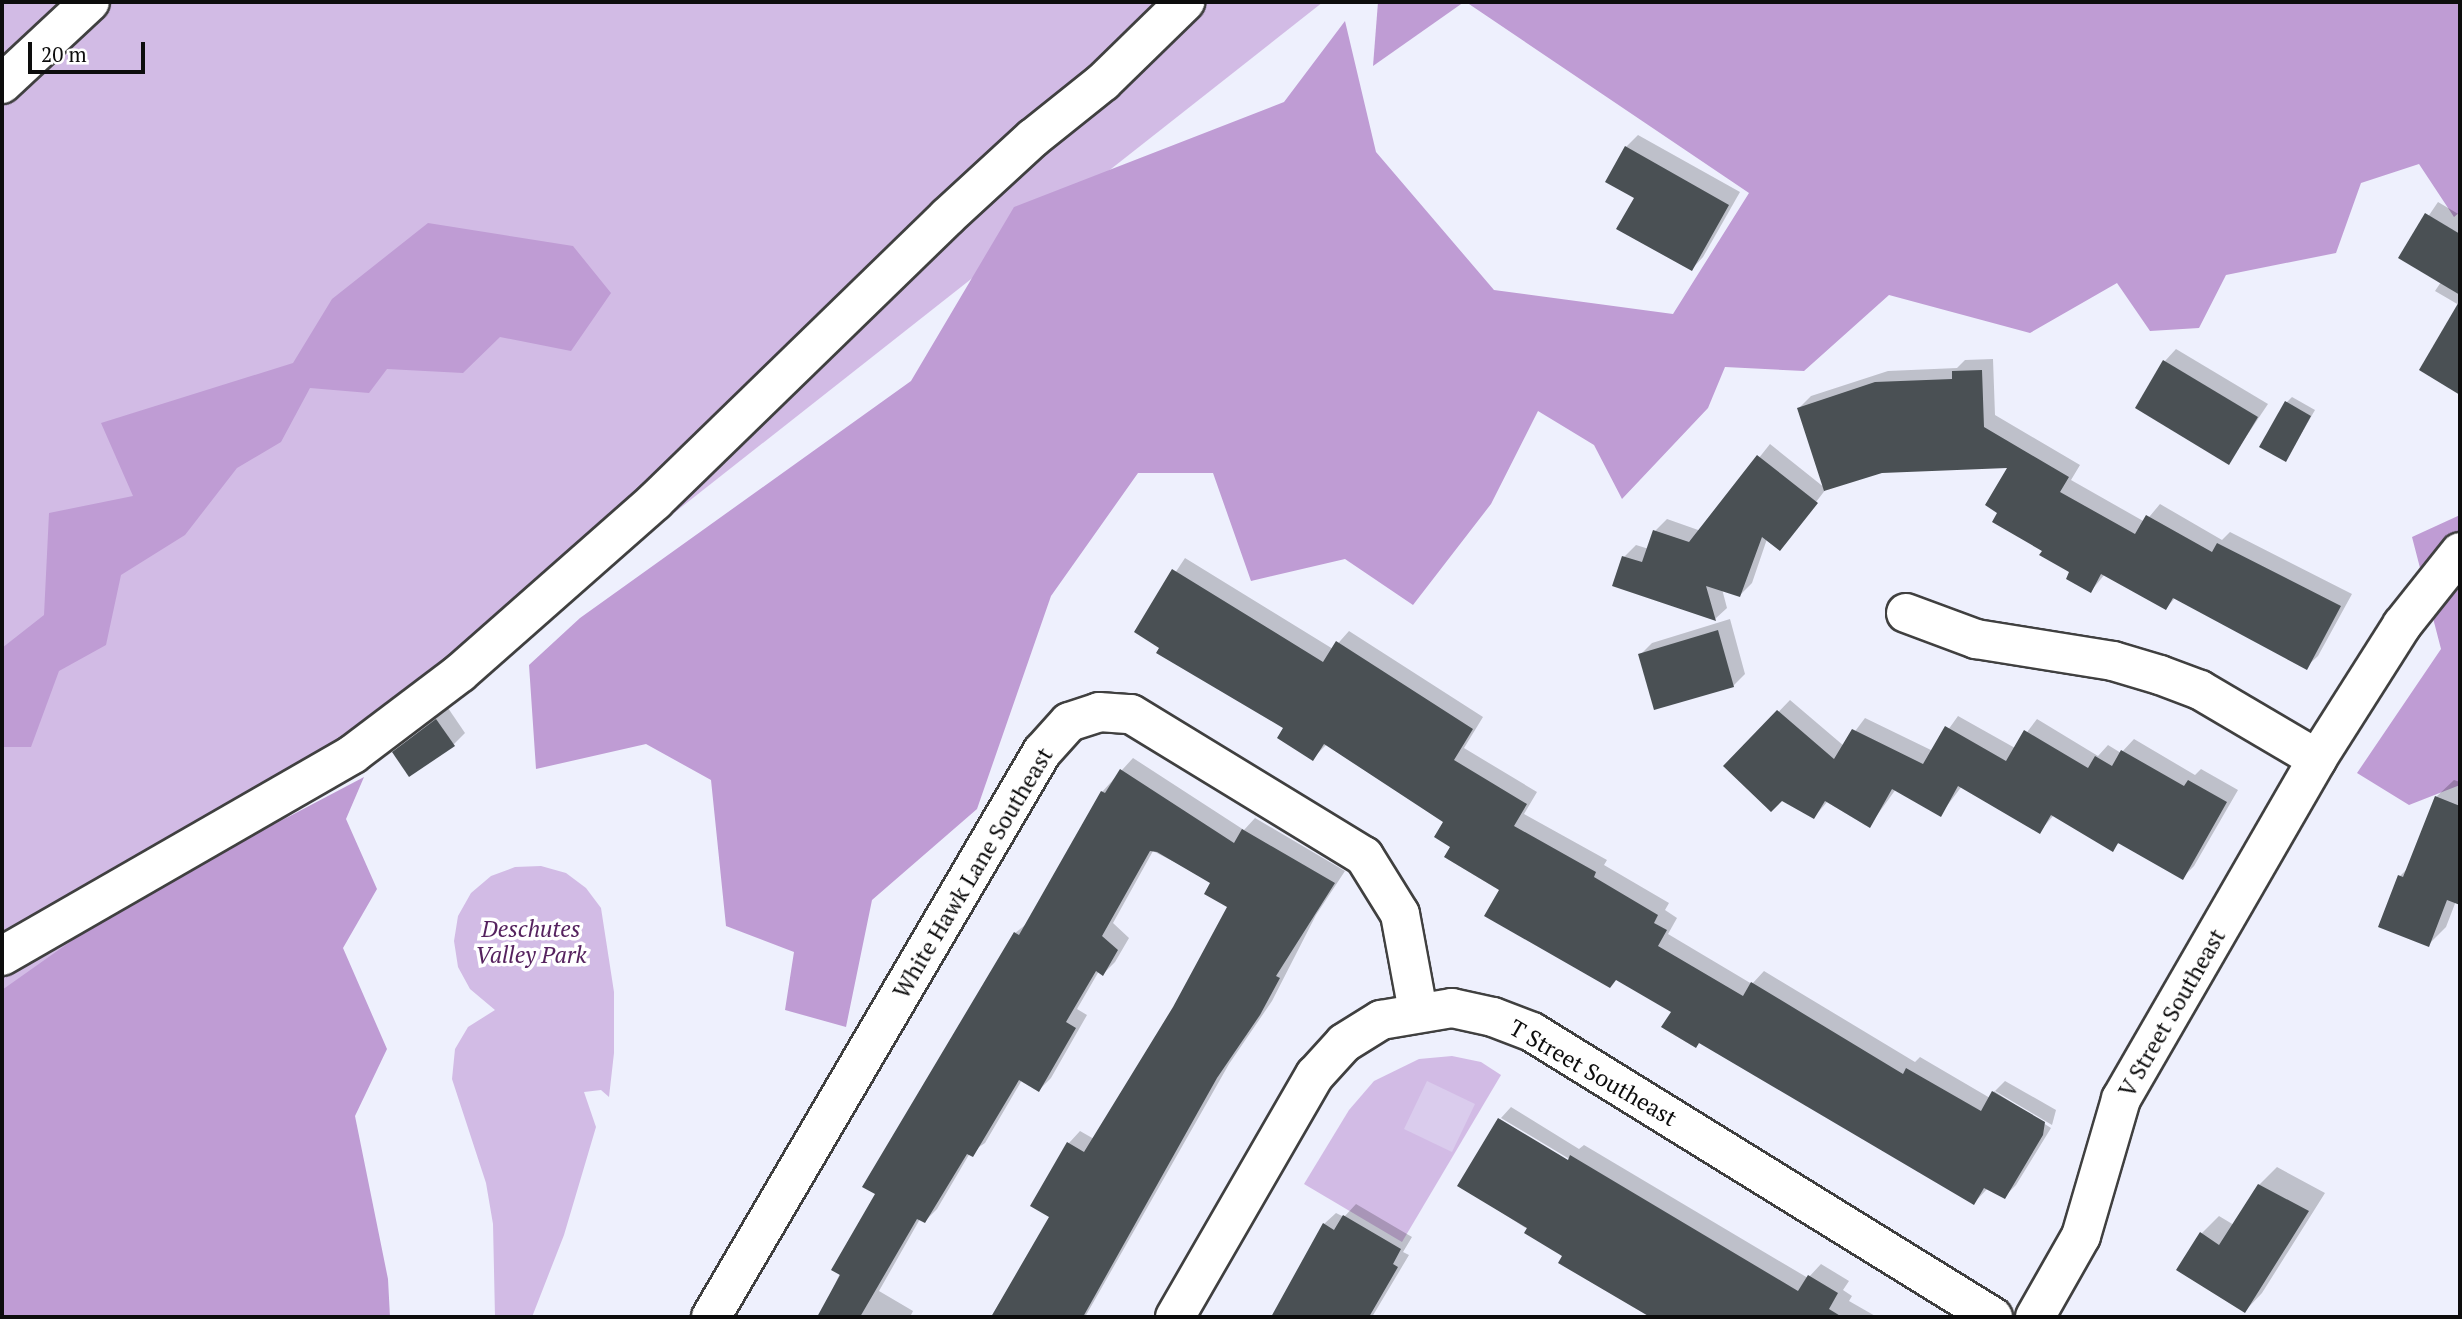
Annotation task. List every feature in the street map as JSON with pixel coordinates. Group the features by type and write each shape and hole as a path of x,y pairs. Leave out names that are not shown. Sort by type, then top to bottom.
{"street":[{"path":"2,84 90,2"},
{"path":"2,956 353,754 460,673 655,501 947,217 1033,138 1103,82 1185,2"},
{"name":"V Street Southeast","path":"2035,1317 2081,1236 2121,1099 2318,759 2402,625 2460,552"},
{"path":"1906,613 1976,639 2113,661 2160,675 2200,690 2318,759"},
{"name":"White Hawk Lane Southeast","path":"711,1317 1042,752 1069,722 1099,712 1131,714 1364,856 1384,882 1400,914 1418,1011"},
{"name":"T Street Southeast","path":"1175,1317 1315,1075 1344,1043 1381,1020 1418,1011 1452,1008 1493,1017 1532,1032 1993,1317"}],"green space":[{"path":"2,2 1323,2 2,1042"},
{"name":"Deschutes Valley Park","path":"541,866 566,873 586,888 601,908 614,992 614,1053 609,1097 601,1090 584,1092 596,1127 564,1235 532,1317 495,1317 493,1224 486,1183 452,1079 455,1049 468,1027 495,1010 470,989 458,967 454,941 458,916 471,893 491,876 515,867"},
{"path":"1452,1056 1481,1062 1501,1075 1402,1242 1304,1184 1349,1110 1374,1081 1419,1059"}],"shaded area":[{"path":"1378,2 1464,2 1373,66"},
{"path":"1466,2 2460,2 2460,212 2454,217 2419,164 2361,183 2336,253 2226,275 2199,328 2150,331 2117,283 2030,333 1889,295 1804,371 1725,367 1708,408 1622,499 1594,445 1538,411 1491,504 1413,605 1345,559 1251,581 1213,473 1138,473 1051,596 977,809 872,900 846,1027 785,1010 794,952 726,926 711,780 646,744 536,769 529,665 580,618 911,381 1014,207 1284,102 1345,21 1376,152 1494,290 1673,314 1749,193"},
{"path":"428,223 573,246 611,293 571,351 500,337 463,373 387,369 369,393 310,388 281,442 237,468 185,535 121,575 106,645 59,671 31,747 2,747 2,648 44,615 49,513 133,496 101,423 293,363 332,299"},
{"path":"2460,515 2460,785 2409,805 2357,773 2441,649 2412,537"},
{"path":"364,777 346,819 377,889 343,948 387,1049 355,1116 388,1279 390,1317 2,1317 2,990 125,903"},
{"path":"1427,1081 1475,1104 1452,1152 1404,1129"}],"building":[{"path":"1625,146 1729,205 1692,271 1616,229 1634,198 1605,182"},
{"path":"2425,213 2460,234 2460,295 2398,258"},
{"path":"2460,300 2460,395 2419,370"},
{"path":"2163,360 2258,417 2229,465 2135,408"},
{"path":"1982,370 1984,427 2069,477 2060,492 2135,534 2146,515 2212,552 2217,543 2341,606 2307,670 2173,598 2166,610 2101,574 2091,593 2066,579 2069,572 2039,555 2042,551 1992,522 1997,513 1985,505 2007,468 1882,473 1824,491 1797,408 1875,382 1952,379 1952,371"},
{"path":"2285,401 2311,416 2286,462 2259,447"},
{"path":"1757,455 1818,503 1780,551 1762,537 1740,597 1706,586 1716,621 1612,586 1622,556 1642,562 1653,530 1689,542"},
{"path":"1172,569 1323,662 1336,641 1473,729 1454,760 1527,804 1514,826 1596,872 1594,877 1658,915 1654,923 1667,930 1658,946 1743,996 1751,982 1903,1074 1906,1068 1981,1111 1992,1091 2045,1122 2043,1135 2005,1199 1984,1188 1974,1205 1699,1043 1696,1048 1661,1027 1671,1012 1616,980 1610,988 1484,916 1499,890 1444,857 1450,847 1434,837 1443,822 1324,744 1313,761 1277,738 1283,728 1156,653 1159,648 1134,632"},
{"path":"1718,630 1734,687 1654,710 1638,654"},
{"path":"1777,710 1834,759 1852,729 1923,764 1945,726 2006,761 2024,730 2088,768 2095,756 2112,766 2121,750 2184,786 2188,780 2227,802 2183,880 2118,843 2113,852 2051,815 2040,834 1958,786 1941,817 1892,789 1870,828 1825,801 1814,819 1782,801 1771,812 1723,766"},
{"path":"436,719 455,746 409,777 392,752"},
{"path":"1120,769 1234,843 1242,829 1335,883 1276,976 1280,978 1260,1015 1217,1078 1083,1317 991,1317 1049,1217 1030,1206 1067,1142 1084,1152 1173,1007 1227,907 1204,894 1210,883 1157,852 1150,851 1102,936 1118,950 1103,976 1096,971 1066,1022 1076,1028 1039,1092 1019,1080 973,1157 967,1154 925,1223 917,1219 860,1317 817,1317 840,1275 831,1270 875,1194 862,1187 1014,932 1019,935 1101,791 1105,793"},
{"path":"2435,796 2460,806 2460,905 2447,900 2429,947 2378,927 2398,875 2403,877"},
{"path":"1498,1118 1568,1160 1570,1155 1798,1291 1808,1275 1838,1293 1829,1309 1842,1317 1650,1317 1558,1263 1562,1256 1524,1233 1527,1228 1457,1186"},
{"path":"2258,1184 2309,1211 2245,1313 2176,1270 2200,1232 2219,1245"},
{"path":"1343,1215 1401,1249 1393,1264 1398,1267 1369,1317 1271,1317 1323,1223 1334,1230"}]}
